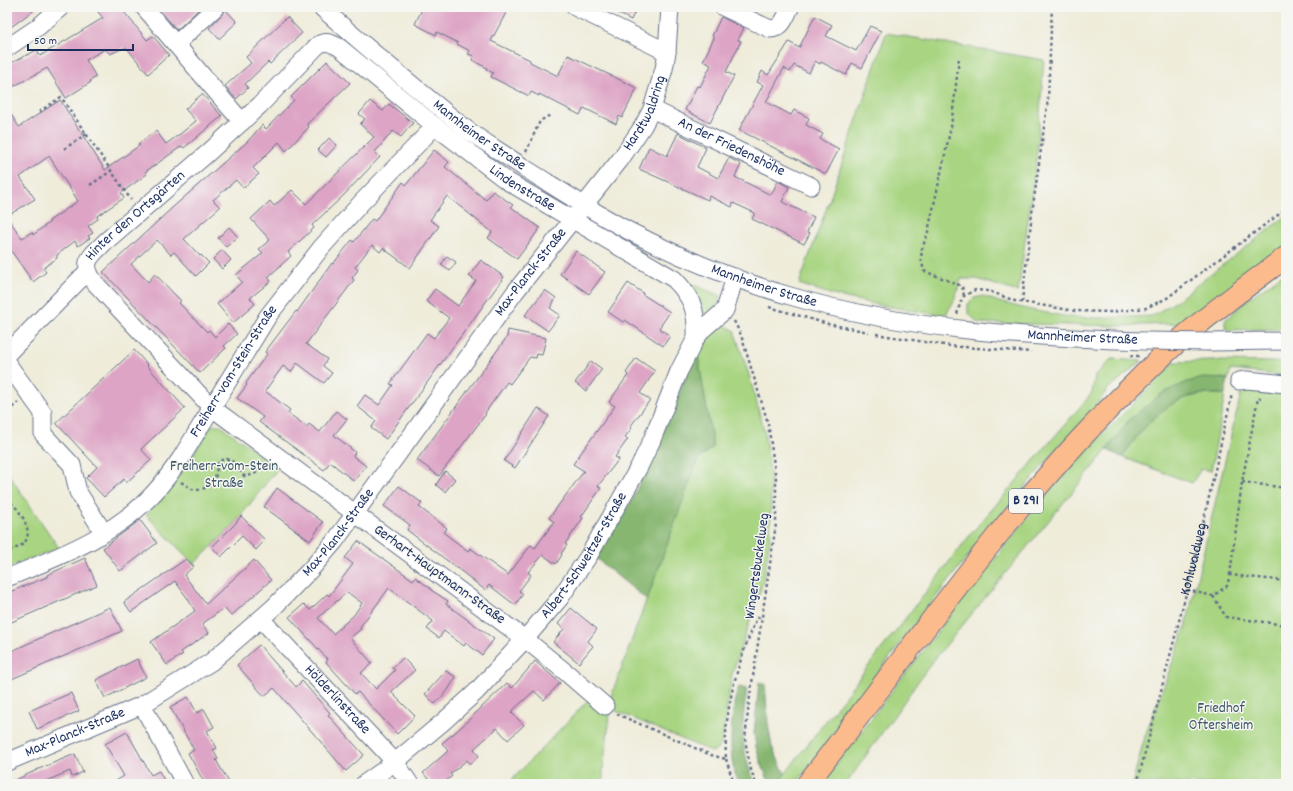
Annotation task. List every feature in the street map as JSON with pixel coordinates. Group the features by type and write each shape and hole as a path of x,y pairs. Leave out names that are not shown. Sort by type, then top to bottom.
{"main road":[{"name":"B 291","path":"807,784 986,549 1036,488 1069,451 1124,393 1181,339 1246,286 1286,258"}],"street":[{"path":"7,48 38,27 62,7"},
{"path":"144,7 242,122"},
{"path":"176,44 216,7"},
{"name":"Mannheimer Straße","path":"321,7 401,76 469,131 584,205 618,225 652,242 735,277 789,296 837,308 918,324 1041,336 1145,341 1210,342 1286,340"},
{"path":"575,7 667,52"},
{"name":"Hardtwaldring","path":"584,205 620,160 643,126 652,109 660,84 667,52 670,7"},
{"path":"723,7 770,29 780,27 790,8"},
{"name":"Hinter den Ortsgärten","path":"211,407 95,283 88,271 87,266 91,257 105,242 242,122 318,45 322,42 328,42"},
{"name":"Lindenstraße","path":"328,42 339,47 435,126 507,181 677,282 693,304 697,322 696,338"},
{"name":"An der Friedenshöhe","path":"652,109 811,186"},
{"name":"Freiherr-vom-Stein-Straße","path":"7,578 71,551 124,520 143,504 170,475 268,316 321,248 361,203 435,126"},
{"name":"Max-Planck-Straße","path":"7,762 142,705 211,662 261,618 311,569 334,541 516,292 584,205"},
{"path":"7,354 88,271"},
{"path":"725,310 735,277"},
{"name":"Albert-Schweitzer-Straße","path":"364,784 395,762 476,692 525,639 560,598 588,557 623,497 652,440 679,372 696,338 703,329 725,310"},
{"path":"7,363 43,413 42,434 72,465 78,492 104,533"},
{"path":"1239,381 1247,380 1286,384"},
{"name":"Gerhart-Hauptmann-Straße","path":"211,407 525,639 605,706"},
{"name":"Hölderlinstraße","path":"261,618 395,762 410,784"},
{"path":"142,705 184,784"}],"path":[{"path":"1022,302 1032,212 1048,99 1052,7"},
{"path":"959,59 951,127 930,225 922,249 921,259 924,271 962,286 964,296"},
{"path":"39,112 60,97 110,171 140,212"},
{"path":"518,163 526,151 540,121 552,114"},
{"path":"64,148 86,134"},
{"path":"90,185 110,171"},
{"path":"952,328 964,296 975,290 981,290 1015,301 1076,311 1111,312 1146,308 1167,298 1286,210"},
{"name":"Wingertsbuckelweg","path":"725,310 735,322 741,336 768,423 774,453 776,479 776,524 745,739 750,767 756,784"},
{"name":"Kohlwaldweg","path":"1137,784 1187,590 1234,390 1239,381"},
{"path":"1213,596 1227,586 1230,575 1242,482 1258,398 1265,398"},
{"path":"170,475 192,489 200,490 209,486 215,479 218,462 223,459 230,460 235,463 244,476 253,475 258,472 270,450"},
{"path":"7,477 7,487"},
{"path":"1242,482 1286,488"},
{"path":"7,498 23,517 28,529 26,540 19,547 7,550"},
{"path":"1230,575 1286,581"},
{"path":"1187,590 1213,596 1226,617 1286,626 1283,651 1286,652"},
{"path":"734,784 726,758 725,746 728,711 748,637 757,618 762,617"},
{"path":"605,706 615,714 711,756 726,758"}],"green space":[{"path":"886,33 1044,60 1036,164 1018,292 977,279 961,279 954,301 946,314 941,315 879,305 833,295 799,284 831,196"},
{"path":"1286,216 1286,251 1192,323 1119,326 978,323 968,313 968,304 974,298 983,296 999,302 1031,310 1069,317 1097,318 1152,316 1175,302"},
{"path":"1286,272 1286,329 1227,330 1225,320 1251,297"},
{"path":"689,283 721,296 716,308 703,320 701,304"},
{"path":"723,325 734,330 749,375 764,430 771,479 770,540 763,582 732,674 722,742 719,748 712,752 616,711 608,705 698,459 713,447 697,350 715,326"},
{"path":"697,350 713,447 698,459 647,600 593,556 631,502"},
{"path":"1111,359 1142,361 1108,389 1090,414 1059,447 989,529 901,642 796,784 777,784 970,535 1092,393 1095,376"},
{"path":"1214,361 1286,363 1286,376 1231,370 1228,379 1221,378 1129,420 1107,450 929,666 846,784 821,784 942,626 1032,512 1081,456 1166,371 1173,362"},
{"path":"1203,378 1228,379 1225,394 1203,394 1190,396 1178,401 1156,416 1122,457 1107,450 1129,420 1161,394 1187,382"},
{"name":"Friedhof Oftersheim","path":"1242,389 1286,395 1286,784 1132,784 1145,736 1186,626"},
{"path":"1202,394 1225,394 1211,471 1201,469 1192,483 1122,457 1134,440 1163,410 1180,400"},
{"name":"Freiherr-vom-Stein Straße","path":"220,425 278,468 232,527 194,564 146,515 189,461 210,427"},
{"path":"7,472 59,548 7,568"},
{"path":"759,682 765,684 768,724 772,747 785,774 777,784 770,784 756,747 754,733"},
{"path":"739,687 747,689 743,737 744,748 755,784 739,784 733,766 731,748 732,726 734,704"},
{"path":"590,698 610,714 603,770 603,784 508,784"}],"building":[{"path":"7,7 38,7 7,30"},
{"path":"94,7 120,7 147,40 153,36 169,55 148,74 126,47 110,54 105,49 86,60 96,77 90,81 91,82 66,98 47,68 7,90 7,65 37,50 40,56 103,18"},
{"path":"157,7 201,7 177,30"},
{"path":"423,7 500,7 507,11 491,41 530,60 530,62 558,76 568,55 637,88 622,118 619,116 616,124 584,108 580,115 539,94 539,96 531,92 529,96 491,77 493,73 472,60 474,56 468,54 470,51 457,44 458,43 437,32 436,35 415,24"},
{"path":"606,7 637,7 631,20"},
{"path":"226,10 237,22 219,39 209,28"},
{"path":"815,16 832,25 826,36 856,51 870,26 881,31 862,68 852,63 846,75 821,62 820,64 815,61 809,73 794,65 790,72 784,68 766,102 791,115 794,110 809,118 806,125 823,134 820,139 839,149 826,174 739,130 763,85 757,82 762,71 768,75 789,42 799,48"},
{"path":"287,17 302,33 270,64 268,62 245,84 248,88 236,99 225,86 251,63 246,57"},
{"path":"721,17 744,28 738,40 741,41 726,72 734,76 710,123 685,110 697,86 700,87 711,65 703,61 714,38 712,36"},
{"path":"327,61 350,83 307,124 309,127 286,151 279,142 253,168 259,174 243,188 236,180 213,200 220,207 184,239 209,263 196,276 174,252 171,255 157,240 131,264 148,282 155,274 181,301 179,303 207,332 209,330 215,337 228,324 237,334 224,346 226,348 200,373 103,272 172,208 248,141 262,125 266,129 294,100 291,97"},
{"path":"202,94 222,116 184,148 182,146 145,172 147,174 121,193 124,198 97,216 98,219 88,226 93,233 88,236 90,238 78,246 75,241 57,255 57,258 43,268 46,272 33,282 7,245 7,217 22,238 32,232 33,235 50,222 49,221 78,201 49,156 20,177 35,199 7,216 7,108 19,127 60,100 105,170 140,145 138,144 156,131 166,144 180,134 196,121 185,109"},
{"path":"370,101 383,111 389,104 413,123 401,137 393,131 375,152 380,157 343,196 312,225 314,228 288,252 291,256 268,277 271,281 250,298 255,304 233,323 217,304 242,282 236,275 263,253 259,249 270,240 251,219 270,201 274,206 292,190 306,204 374,137 360,124 365,119 359,114"},
{"path":"678,133 706,148 697,167 718,178 729,158 741,164 735,177 771,195 778,181 789,187 782,202 814,217 807,232 810,233 804,244 752,219 755,213 733,203 732,207 709,196 708,200 639,169 649,147 667,156"},
{"path":"329,138 337,145 326,157 318,150"},
{"path":"434,150 449,162 445,167 486,200 493,191 513,205 511,207 540,228 517,259 488,238 492,232 447,196 430,220 439,226 410,268 383,248 380,252 372,245 355,267 358,270 352,278 354,280 306,344 327,359 323,366 332,373 324,383 297,363 291,372 283,366 265,391 290,410 288,413 307,427 309,424 320,432 336,411 347,419 334,435 355,452 353,456 366,466 354,481 330,462 324,470 259,422 263,417 237,398 267,354 265,352 296,311 297,312 332,263 333,264 352,240 354,242 372,219 375,221 403,182 406,185"},
{"path":"229,227 238,237 226,247 218,238"},
{"path":"222,250 231,260 222,269 213,259"},
{"path":"576,251 605,272 589,294 560,274"},
{"path":"447,256 456,262 450,271 441,265"},
{"path":"481,260 504,277 386,439 371,428 376,421 357,406 365,395 379,405 393,385 390,384 427,333 434,338 449,318 426,301 435,289 458,306 476,281 469,276"},
{"path":"628,283 670,312 659,328 670,336 663,346 625,320 623,322 608,312"},
{"path":"545,290 556,298 550,308 560,315 548,331 525,315"},
{"path":"508,330 546,338 542,355 537,354 536,358 530,357 510,384 507,382 485,413 486,414 439,476 417,460 507,337"},
{"path":"134,350 185,408 141,449 151,460 126,483 124,479 104,497 86,478 97,467 56,423"},
{"path":"636,358 655,371 640,393 650,400 630,427 632,428 625,437 628,439 615,457 619,459 598,486 601,488 565,544 567,545 561,554 562,555 556,564 543,555 528,572 531,575 519,591 523,594 515,605 489,585 485,590 407,530 410,525 384,506 399,486 422,503 419,507 447,528 444,533 468,551 470,548 508,575 531,545 535,548 554,522 549,518 584,471 573,464 615,406 609,402 628,375 626,373"},
{"path":"591,361 602,369 586,391 575,383"},
{"path":"538,408 549,416 515,468 504,461"},
{"path":"445,471 455,479 445,492 436,485"},
{"path":"277,488 323,522 310,541 264,507"},
{"path":"241,516 265,540 256,550 242,536 221,557 212,547"},
{"path":"140,520 157,543 120,571 103,548"},
{"path":"358,541 413,580 415,577 448,601 446,604 494,639 482,655 466,643 464,646 444,631 439,638 427,629 433,621 389,588 360,627 361,629 350,638 372,663 361,673 376,689 395,670 392,668 403,658 415,670 391,692 415,716 397,734 358,692 355,694 326,662 328,660 289,617 304,604 310,610 327,594 329,596 353,564 345,558","holes":["347,592 362,603 354,615 333,634 318,618"]},
{"path":"85,558 97,585 7,624 7,593 47,577 47,575"},
{"path":"186,559 194,566 184,575 206,604 254,560 271,580 231,616 224,608 202,624 209,633 181,652 183,654 167,665 151,642 195,611 188,599 175,581 131,612 124,602"},
{"path":"110,607 122,631 7,681 7,653"},
{"path":"571,608 597,629 588,641 593,646 579,663 553,642 564,629 558,624"},
{"path":"259,645 296,687 302,681 330,713 328,715 364,755 346,771 274,688 264,696 237,665"},
{"path":"137,659 146,677 105,698 96,680"},
{"path":"535,661 560,683 544,700 534,691 511,712 524,725 508,740 497,728 474,749 479,756 470,764 467,760 450,774 452,776 443,784 433,784 423,773 448,751 442,743 458,730 507,683 512,688"},
{"path":"446,671 456,677 448,690 435,704 425,694"},
{"path":"71,693 79,711 37,729 29,711"},
{"path":"188,697 197,713 204,709 214,727 207,731 217,748 213,750 218,759 216,760 230,784 205,784 188,753 194,750 170,707"},
{"path":"127,732 151,775 159,771 166,784 111,784 124,776 105,744"},
{"path":"75,754 83,772 72,777 70,771 39,784 7,784 41,768"}]}
